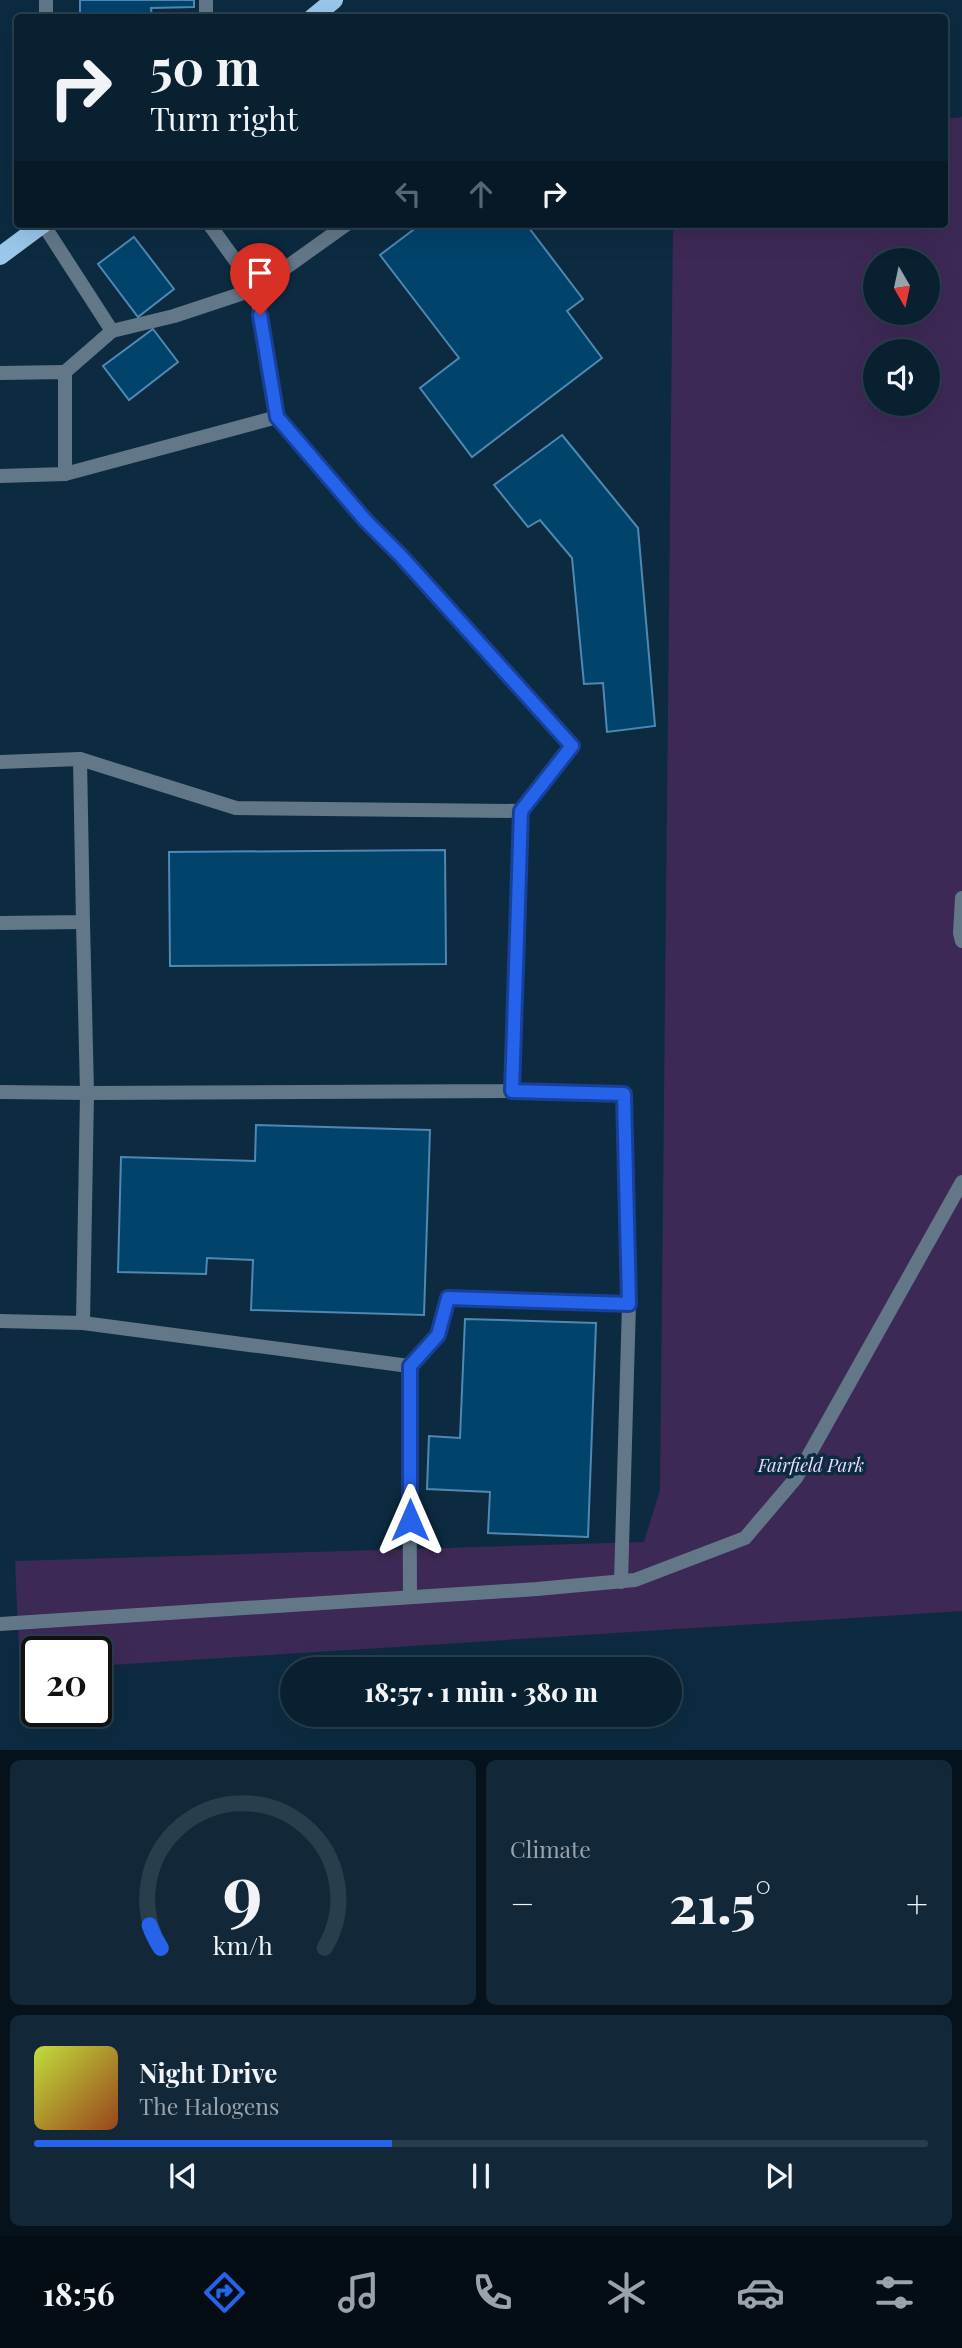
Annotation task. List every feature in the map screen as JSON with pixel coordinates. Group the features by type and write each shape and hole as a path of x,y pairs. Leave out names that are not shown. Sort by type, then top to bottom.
{"main road":[{"path":"317,14 334,0"},
{"path":"0,256 38,228"}],"lane":[{"path":"46,228 113,331"},
{"path":"212,228 256,289 277,417 366,521 401,556 572,746 521,811 512,1091"},
{"path":"0,373 65,373 113,331 174,316 256,289 341,228"},
{"path":"65,373 65,474"},
{"path":"0,476 65,474 277,417"},
{"path":"0,762 80,759 236,808 521,811"},
{"path":"80,759 87,1093 83,1323"},
{"path":"962,898 962,941"},
{"path":"0,923 83,922"},
{"path":"0,1092 512,1091 624,1094 629,1304 621,1582"},
{"path":"0,1623 621,1582 635,1580 745,1538 796,1478 962,1182"},
{"path":"410,1597 410,1366 438,1335 448,1298 629,1304"},
{"path":"0,1321 83,1323 410,1366"}],"green space":[{"name":"Fairfield Park","path":"962,117 962,1611 112,1665 112,1636 21,1636 20,1672 15,1561 644,1542 660,1490 673,228 948,228 948,119"}],"building":[{"path":"80,0 194,0 194,7 151,8 152,14 80,14"},
{"path":"416,228 529,228 583,299 567,311 602,358 472,457 420,388 459,358 380,255"},
{"path":"134,237 174,289 138,317 98,264"},
{"path":"153,329 178,362 129,400 103,366"},
{"path":"562,435 638,528 655,726 607,732 603,683 584,684 572,558 540,520 528,527 494,485"},
{"path":"445,850 446,964 170,966 169,852"},
{"path":"256,1125 430,1130 424,1315 251,1310 253,1260 207,1258 206,1274 118,1272 121,1157 255,1161"},
{"path":"465,1319 596,1323 588,1537 488,1533 490,1492 427,1489 429,1436 460,1438"}],"route":[{"path":"260,315 277,417 366,521 401,556 572,746 521,811 512,1091 624,1094 629,1304 448,1298 438,1335 410,1366 410,1520"}]}
